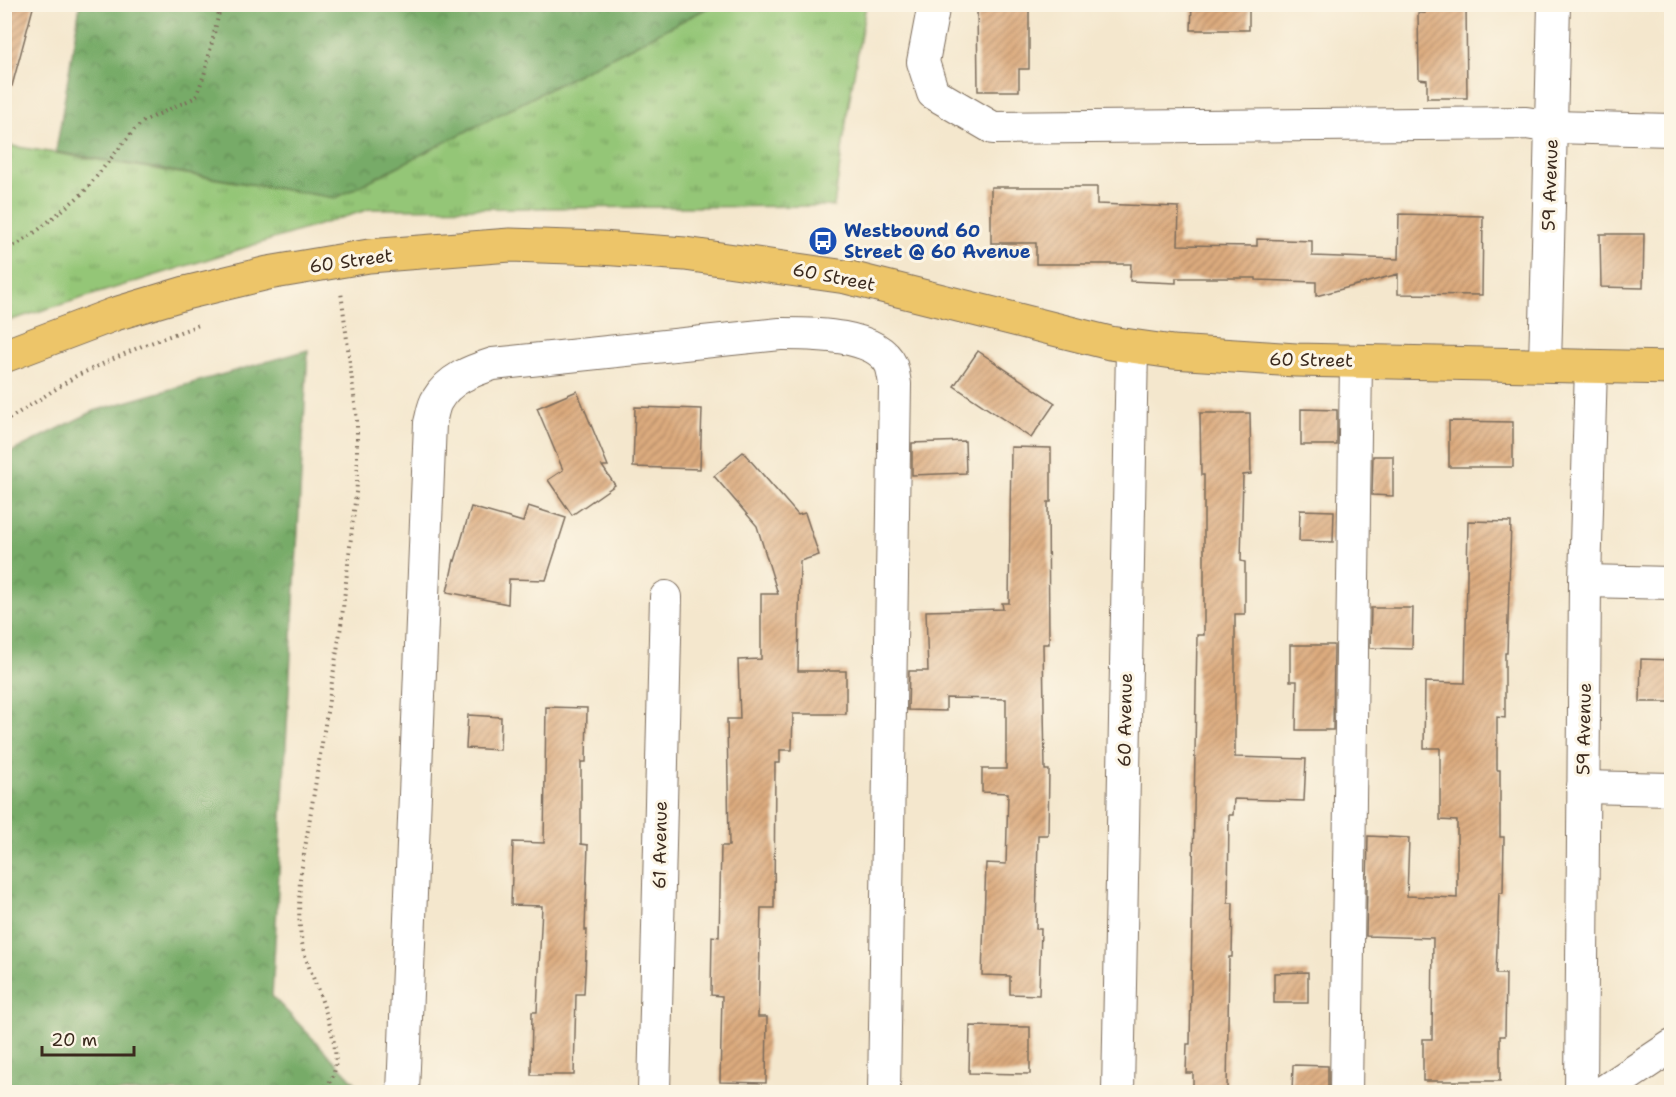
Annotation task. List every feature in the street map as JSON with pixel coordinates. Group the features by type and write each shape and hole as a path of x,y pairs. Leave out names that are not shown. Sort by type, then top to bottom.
{"main road":[{"name":"60 Street","path":"4,356 115,314 185,293 268,273 369,256 510,244 685,254 846,277 1132,348 1236,358 1671,368"}],"street":[{"path":"934,4 923,62 933,93 993,128 1514,123 1552,127 1671,130"},
{"name":"59 Avenue","path":"1545,365 1554,4"},
{"path":"403,1092 430,423 436,400 450,384 469,371 493,364 780,334 802,334 840,337 865,344 882,354 891,365 895,384 884,1092"},
{"name":"60 Avenue","path":"1118,1092 1132,348"},
{"path":"1346,1092 1356,361"},
{"name":"59 Avenue","path":"1581,1092 1583,787 1591,366"},
{"path":"1586,581 1671,583"},
{"name":"61 Avenue","path":"654,1092 666,597"},
{"path":"1583,787 1671,789"},
{"path":"1603,1092 1671,1046"}],"path":[{"path":"4,253 37,231 82,193 144,121 196,97 205,72 221,4"},
{"path":"308,1092 324,1088 330,1081 335,1072 336,1059 332,1030 307,963 298,908 300,879 341,626 357,484 357,420 340,291 349,289"},
{"path":"4,422 76,376 142,346 202,324"}],"green space":[{"path":"80,4 713,5 336,198 56,152"},
{"path":"713,5 866,5 834,206 370,209 5,322 5,145 336,198"},
{"path":"308,350 272,996 364,1092 5,1092 5,455 94,411"}],"building":[{"path":"4,4 34,4 12,86 4,85"},
{"path":"977,4 1029,4 1029,69 1019,69 1019,91 978,91"},
{"path":"1192,4 1249,4 1249,30 1191,30"},
{"path":"1425,4 1466,4 1467,98 1427,98 1427,80 1419,79 1418,13 1425,13"},
{"path":"991,187 1097,187 1097,204 1179,207 1178,245 1257,246 1257,239 1312,241 1312,256 1398,259 1399,214 1483,216 1482,295 1398,294 1398,274 1316,296 1316,282 1256,280 1256,278 1176,278 1176,283 1130,281 1131,264 1036,264 1036,243 991,243"},
{"path":"1600,234 1644,234 1643,288 1601,287"},
{"path":"978,351 1055,403 1031,438 954,386"},
{"path":"577,391 608,466 602,466 615,485 572,515 548,480 563,470 537,408"},
{"path":"635,407 702,409 700,469 633,467"},
{"path":"1301,409 1337,410 1337,445 1301,445"},
{"path":"1200,413 1250,413 1251,474 1243,475 1241,561 1245,562 1245,614 1235,614 1235,757 1306,759 1304,801 1234,799 1233,815 1229,815 1228,903 1233,903 1232,957 1229,957 1227,1092 1193,1092 1193,1073 1186,1073 1187,1044 1190,1044 1197,635 1204,635 1204,475 1201,475"},
{"path":"1449,421 1513,422 1513,467 1449,467"},
{"path":"965,441 966,473 912,475 912,443"},
{"path":"1011,447 1051,448 1051,502 1048,502 1049,644 1043,644 1045,770 1049,770 1048,835 1038,835 1036,929 1041,929 1039,995 1010,994 1010,976 982,975 986,863 1006,864 1008,793 982,792 982,769 1006,769 1006,699 946,698 946,711 908,710 909,671 928,671 926,611 1003,609 1002,603 1009,603"},
{"path":"743,452 798,515 805,513 819,555 800,561 798,671 846,671 846,714 793,714 792,750 780,750 780,763 775,763 774,908 761,908 758,1017 767,1017 766,1083 720,1082 722,996 711,995 712,936 719,937 721,846 729,846 727,719 740,719 738,660 761,659 761,594 778,594 757,526 714,476"},
{"path":"1373,456 1393,456 1393,496 1372,495"},
{"path":"528,506 566,518 546,580 509,579 508,604 447,592 454,560 471,507 523,522"},
{"path":"1300,510 1334,511 1333,542 1299,541"},
{"path":"1468,521 1511,522 1507,653 1505,653 1505,718 1497,717 1500,837 1504,837 1503,893 1499,893 1496,974 1506,974 1505,1036 1500,1036 1500,1081 1423,1081 1423,1039 1432,1039 1433,938 1366,936 1368,836 1409,838 1407,896 1457,898 1457,821 1440,820 1440,748 1424,748 1425,682 1465,683"},
{"path":"1371,608 1413,608 1412,649 1370,648"},
{"path":"1290,645 1334,645 1333,730 1296,730 1297,681 1290,681"},
{"path":"1641,659 1671,660 1671,702 1640,702"},
{"path":"546,707 587,708 586,762 581,762 581,844 588,845 585,930 587,930 584,994 576,994 574,1075 531,1075 532,1012 537,1012 542,906 511,905 513,842 544,843"},
{"path":"468,715 501,717 500,750 466,748"},
{"path":"1308,972 1308,1003 1274,1003 1274,973"},
{"path":"970,1026 1030,1027 1030,1074 969,1073"},
{"path":"1293,1065 1328,1066 1328,1092 1292,1092"}],"place":[{"name":"Westbound 60 Street @ 60 Avenue","path":"823,241"}]}
